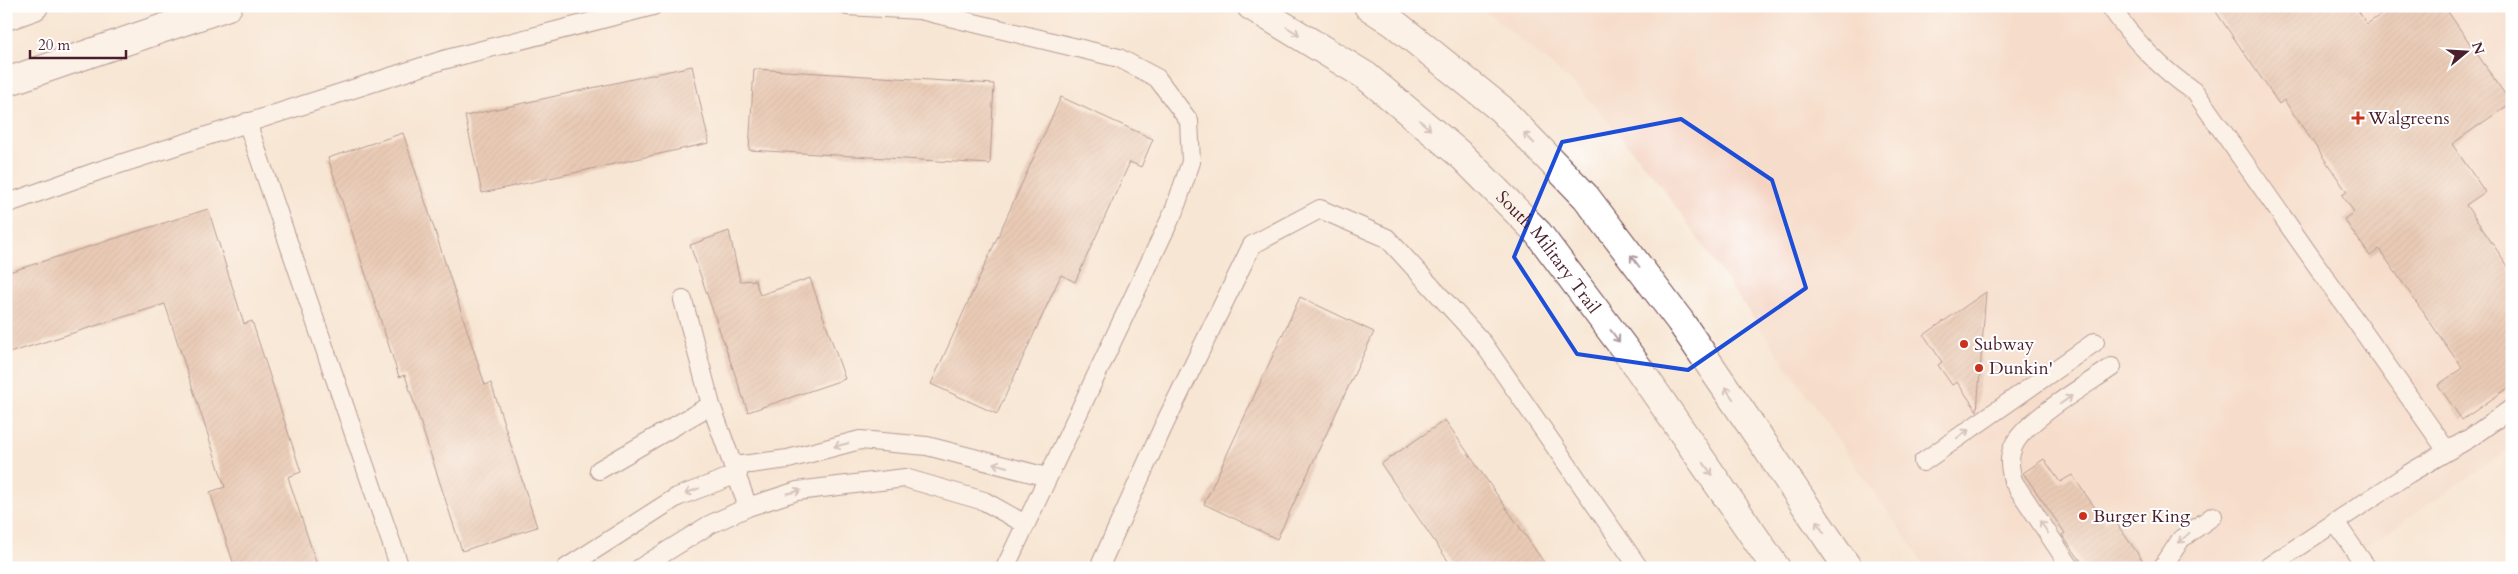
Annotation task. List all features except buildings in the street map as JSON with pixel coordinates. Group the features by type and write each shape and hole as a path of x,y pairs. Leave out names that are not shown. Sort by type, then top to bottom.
{"street":[{"path":"6,16 34,6"},
{"path":"6,82 228,6"},
{"name":"South Military Trail","path":"1251,6 1366,76 1463,157 1538,233 1630,356 1776,568"},
{"path":"1368,6 1394,24 1501,109 1586,197 1680,321 1848,568"}],"lane":[{"path":"6,204 247,122 443,60 653,6"},
{"path":"847,6 920,10 1119,58 1157,78 1189,121 1191,162 1174,211 1005,568"},
{"path":"2110,6 2146,50 2178,81 2195,92 2447,451"},
{"path":"247,122 400,568"},
{"path":"1099,568 1164,425 1252,245 1320,210 1387,238 1483,343 1639,568"},
{"path":"683,300 711,405 748,507"},
{"path":"1923,462 2095,342"},
{"path":"2071,568 2013,480 2009,464 2014,445 2027,427 2112,367"},
{"path":"599,470 711,405"},
{"path":"2266,568 2512,408"},
{"path":"566,568 677,497 736,470 860,440 927,446 1047,477"},
{"path":"640,568 709,524 748,507 797,491 905,478 984,501 1025,524"},
{"path":"2162,568 2181,539 2213,516"},
{"path":"2335,522 2367,568"}],"highlighted area":[{"path":"1681,119 1772,180 1806,288 1688,370 1577,354 1514,257 1562,142"}],"shaded area":[{"path":"1480,6 2512,6 2512,447 2335,568 1927,568 1657,180 1580,89"}],"place":[{"name":"Walgreens","path":"2358,118"},
{"name":"Subway","path":"1964,344"},
{"name":"Dunkin'","path":"1979,368"},
{"name":"Burger King","path":"2083,516"}]}
